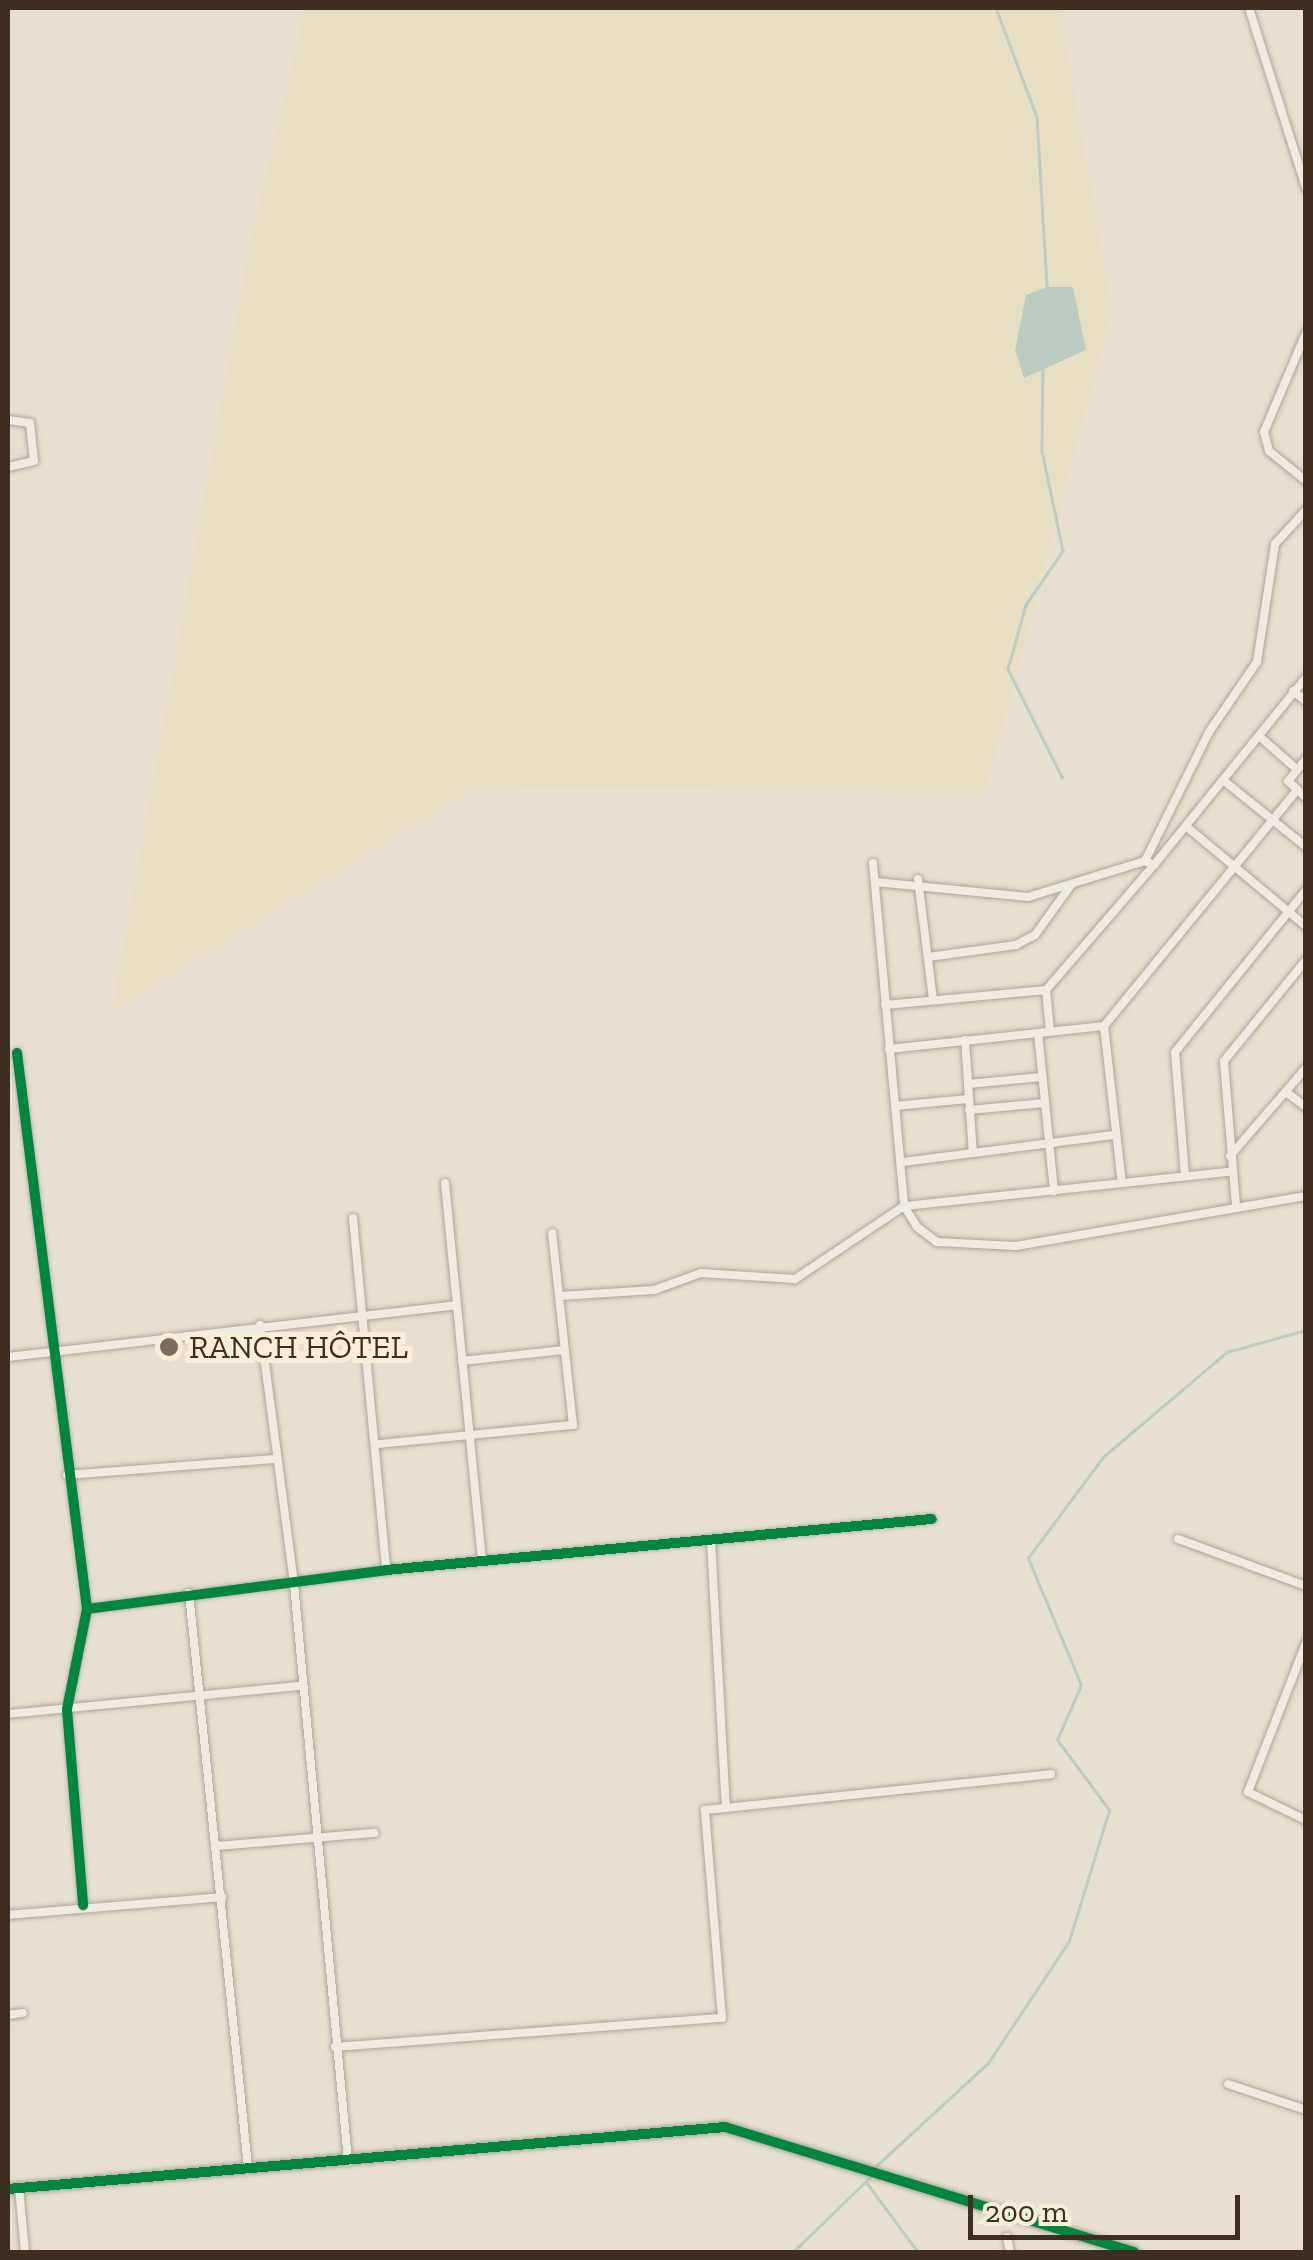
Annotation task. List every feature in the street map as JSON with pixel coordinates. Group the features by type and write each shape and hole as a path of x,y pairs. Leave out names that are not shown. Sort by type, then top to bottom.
{"street":[{"path":"1249,8 1306,188"},
{"path":"1306,332 1264,432 1268,451 1306,481"},
{"path":"8,420 30,423 34,461 8,467"},
{"path":"1150,863 1209,732 1257,662 1275,544 1306,510"},
{"path":"1050,1032 1046,990 1150,863 1187,827 1306,677"},
{"path":"1294,691 1306,701"},
{"path":"889,1049 1104,1026 1275,822 1294,794 1293,766 1259,736"},
{"path":"1293,766 1306,758"},
{"path":"1223,780 1306,846"},
{"path":"1294,794 1306,798"},
{"path":"1187,827 1306,926"},
{"path":"873,863 904,1206 937,1242 969,1248 1306,1196"},
{"path":"875,882 918,879 1028,897 1150,863"},
{"path":"918,879 932,1000"},
{"path":"928,956 1016,945 1035,935 1071,884"},
{"path":"1185,1176 1174,1052 1306,890"},
{"path":"1236,1205 1230,1172 1224,1062 1306,960"},
{"path":"886,1005 1046,990"},
{"path":"1104,1026 1122,1183"},
{"path":"1038,1033 1054,1191"},
{"path":"964,1040 973,1153"},
{"path":"17,1053 50,1351 87,1609 67,1709 83,1905"},
{"path":"1229,1157 1306,1068"},
{"path":"968,1084 1042,1076"},
{"path":"1286,1092 1306,1107"},
{"path":"895,1106 968,1099"},
{"path":"969,1110 1045,1103"},
{"path":"903,1162 1115,1135"},
{"path":"560,1296 654,1290 701,1273 796,1278 904,1206 1230,1172"},
{"path":"445,1183 482,1560"},
{"path":"354,1218 379,1444 386,1570"},
{"path":"379,1444 572,1425 552,1233"},
{"path":"8,1356 456,1304"},
{"path":"260,1326 273,1458 294,1584 300,1686 348,2161"},
{"path":"462,1361 563,1350"},
{"path":"68,1475 273,1458"},
{"path":"87,1609 386,1570 932,1519"},
{"path":"1178,1539 1306,1586"},
{"path":"711,1540 726,1808"},
{"path":"189,1593 248,2167"},
{"path":"1306,1643 1248,1792 1306,1820"},
{"path":"8,1714 300,1686"},
{"path":"335,2047 722,2018 704,1810 1051,1774"},
{"path":"218,1846 374,1833"},
{"path":"8,1915 83,1905 222,1897"},
{"path":"8,2015 23,2014"},
{"path":"1228,2084 1306,2110"},
{"path":"25,2252 13,2188 725,2126 873,2168 1134,2252"},
{"path":"1007,2237 1010,2252"}],"shaded area":[{"path":"305,8 1060,8 1112,310 985,793 477,786 112,1011 248,254","holes":["1027,294 1079,321 1083,337 1072,362 1043,364 1029,376 1015,350"]},
{"path":"1047,287 1073,287 1086,350 1024,378 1015,350 1026,295"}],"waterway":[{"path":"996,8 1037,117 1047,286"},
{"path":"1043,364 1042,451 1063,551 1026,605 1008,669 1062,777"},
{"path":"873,2169 988,2063 1069,1941 1109,1810 1057,1740 1081,1685 1028,1558 1103,1457 1227,1352 1306,1330"},
{"path":"793,2252 870,2177"},
{"path":"867,2183 918,2252"}],"cycle path":[{"path":"17,1053 87,1609 67,1709 83,1905"},
{"path":"87,1609 386,1570 932,1519"},
{"path":"8,2189 725,2127 1134,2252"}],"place":[{"name":"RANCH HÔTEL","path":"169,1347"}]}
